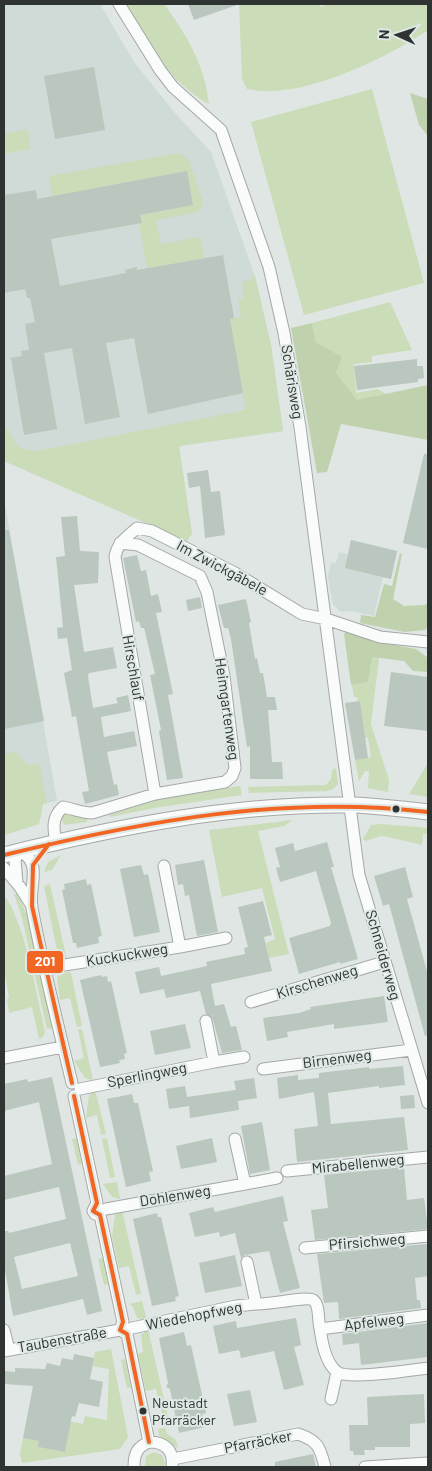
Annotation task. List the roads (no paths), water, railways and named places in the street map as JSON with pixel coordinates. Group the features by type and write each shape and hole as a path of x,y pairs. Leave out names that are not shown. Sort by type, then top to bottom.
{"street":[{"name":"Schärisweg","path":"119,4 160,70 173,87 221,130 269,267 284,333 297,408 326,619 338,724 351,805"},
{"name":"Im Zwickgäbele","path":"120,543 137,528 152,531 206,560 235,572 302,614 326,619"},
{"name":"Heimgartenweg","path":"53,843 55,814 63,807 82,813 92,813 156,794 225,782 232,776 234,768 224,676 207,592 200,576 138,545 120,543"},
{"name":"Hirschlauf","path":"120,543 115,557 156,794"},
{"path":"326,619 380,637 428,642"},
{"path":"4,855 53,843 192,817 261,808 351,805 428,812"},
{"name":"Schneiderweg","path":"351,805 360,875 384,962 428,1103"},
{"path":"33,865 53,843"},
{"path":"19,851 29,856 33,865 32,906 101,1209 149,1442 138,1449 134,1456 134,1467"},
{"path":"17,883 15,860 19,851"},
{"name":"Kuckuckweg","path":"164,866 180,947"},
{"path":"4,868 17,883 32,906"},
{"name":"Kuckuckweg","path":"45,968 226,938"},
{"name":"Kirschenweg","path":"251,1002 384,962"},
{"path":"206,1022 214,1062"},
{"path":"4,1058 63,1047"},
{"name":"Birnenweg","path":"263,1069 411,1050"},
{"name":"Sperlingweg","path":"75,1090 244,1057"},
{"path":"235,1139 245,1184"},
{"name":"Mirabellenweg","path":"287,1171 428,1157"},
{"name":"Dohlenweg","path":"101,1209 277,1178"},
{"name":"Pfirsichweg","path":"305,1248 428,1236"},
{"name":"Wiedehopfweg","path":"248,1262 256,1304"},
{"name":"Wiedehopfweg","path":"125,1329 236,1306 271,1305 304,1298 312,1300 317,1305 320,1329"},
{"name":"Apfelweg","path":"320,1329 428,1315"},
{"name":"Taubenstraße","path":"6,1350 125,1329"},
{"path":"320,1329 328,1359 337,1372 351,1376 428,1368"},
{"path":"4,1330 6,1350"},
{"path":"331,1399 337,1372"},
{"name":"Pfarräcker","path":"149,1442 158,1442 166,1446 173,1463 298,1434 310,1438 320,1447 324,1467"},
{"path":"365,1467 428,1463"}],"place":[{"name":"Neustadt Pfarräcker","path":"143,1411"}]}
